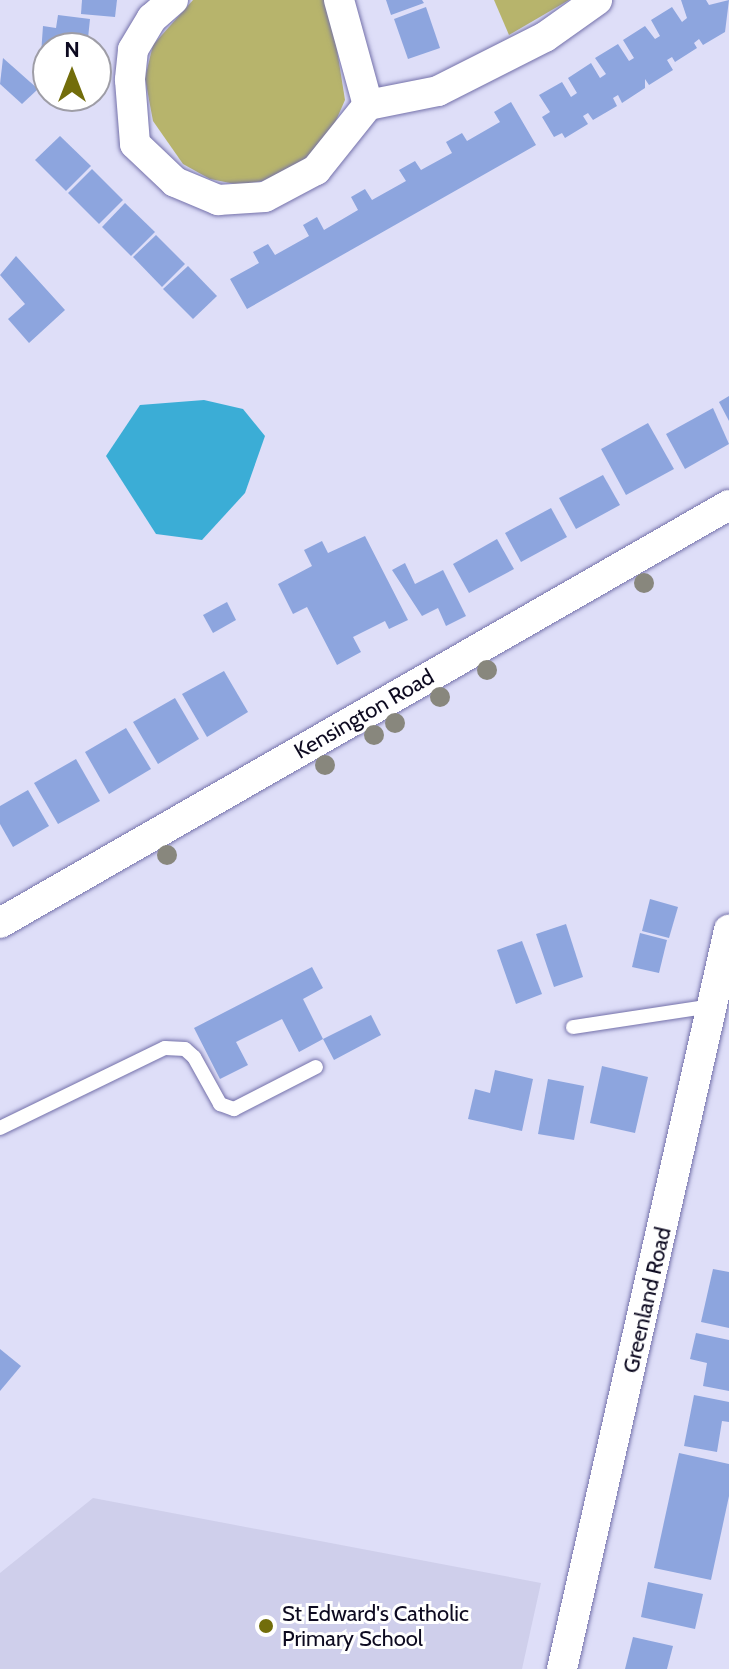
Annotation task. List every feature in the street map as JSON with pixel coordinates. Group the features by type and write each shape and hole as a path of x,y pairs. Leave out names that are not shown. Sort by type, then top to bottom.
{"street":[{"path":"173,0 152,18 133,50 130,80 135,144 175,182 218,200 265,197 316,170 368,105 438,91 545,37 597,0"},
{"path":"339,0 368,105"},
{"name":"Kensington Road","path":"0,923 729,505"},
{"name":"Greenland Road","path":"562,1669 729,930"}],"lane":[{"path":"573,1027 712,1006"},
{"path":"0,1128 165,1048 185,1049 194,1057 220,1104 234,1109 316,1067"}],"shaded area":[{"path":"193,0 329,0 345,100 321,155 285,177 240,185 210,179 183,164 153,121 145,78 153,45"},
{"path":"494,0 569,0 509,35"},
{"name":"St Edward's Catholic Primary School","path":"93,1498 541,1583 522,1669 0,1669 0,1573"}],"water":[{"path":"204,400 243,409 265,436 245,493 202,540 156,534 106,456 140,405"}],"building":[{"path":"82,0 117,0 115,17 81,14"},
{"path":"386,0 422,0 424,3 391,15"},
{"path":"681,0 706,0 709,5 729,0 725,32 703,45 699,39 694,43 697,48 675,62 672,57 667,60 673,70 649,85 645,79 645,88 622,103 618,95 613,98 617,106 593,120 588,113 583,116 588,124 565,138 562,133 554,137 542,117 550,112 539,95 562,82 571,97 577,93 568,78 591,63 600,78 606,74 595,58 618,44 629,61 634,58 623,40 645,26 655,39 660,36 651,20 672,7 682,22 687,18"},
{"path":"426,7 440,48 408,59 394,19"},
{"path":"58,15 90,19 89,32 43,32 43,26 56,28"},
{"path":"3,58 32,84 32,95 22,104 0,84"},
{"path":"511,102 536,145 247,309 230,279 259,263 253,252 268,244 275,255 309,236 303,225 317,217 324,230 358,210 351,197 365,189 372,200 406,181 399,170 415,161 421,170 452,153 446,142 462,133 467,141 500,122 494,112"},
{"path":"60,136 91,166 66,191 35,160"},
{"path":"92,169 123,200 99,224 68,193"},
{"path":"125,203 155,232 131,256 102,227"},
{"path":"156,235 185,264 162,287 133,257"},
{"path":"16,256 65,310 29,343 8,319 25,304 0,275"},
{"path":"188,266 217,296 193,319 163,289"},
{"path":"729,396 729,421 719,402"},
{"path":"713,408 729,444 685,469 666,434"},
{"path":"648,423 674,469 626,495 601,449"},
{"path":"603,475 620,505 576,529 559,498"},
{"path":"551,508 567,537 521,562 505,533"},
{"path":"365,536 408,620 389,629 385,621 353,637 361,652 337,665 307,607 293,614 278,584 312,566 304,550 322,541 328,553"},
{"path":"497,539 514,569 469,593 453,564"},
{"path":"405,563 415,584 443,570 466,616 446,626 438,608 422,616 392,570"},
{"path":"227,602 236,620 213,633 203,615"},
{"path":"224,671 248,712 207,737 182,694"},
{"path":"175,698 199,739 158,764 133,722"},
{"path":"126,728 151,769 109,794 85,752"},
{"path":"76,759 100,801 58,824 34,783"},
{"path":"28,790 49,826 13,847 0,824 0,806"},
{"path":"650,899 678,907 669,938 642,931"},
{"path":"566,924 583,977 554,987 536,934"},
{"path":"640,933 667,940 659,973 632,967"},
{"path":"522,941 542,994 516,1004 497,950"},
{"path":"312,967 323,988 303,999 323,1039 299,1052 282,1019 236,1042 248,1065 220,1079 194,1028"},
{"path":"371,1015 381,1035 334,1060 323,1039"},
{"path":"602,1066 648,1077 635,1133 590,1123"},
{"path":"495,1070 533,1079 522,1131 468,1119 475,1089 490,1093"},
{"path":"548,1079 584,1086 574,1140 538,1134"},
{"path":"713,1269 729,1272 729,1328 701,1322"},
{"path":"696,1333 729,1340 729,1391 703,1386 707,1363 690,1359"},
{"path":"0,1349 21,1366 0,1391"},
{"path":"694,1395 729,1402 729,1422 722,1421 717,1452 684,1446"},
{"path":"679,1453 729,1464 729,1496 711,1580 654,1568"},
{"path":"648,1582 703,1594 695,1629 641,1617"},
{"path":"633,1637 673,1646 667,1669 625,1669"}],"place":[{"name":"St Edward's Catholic Primary School","path":"266,1626"}]}
